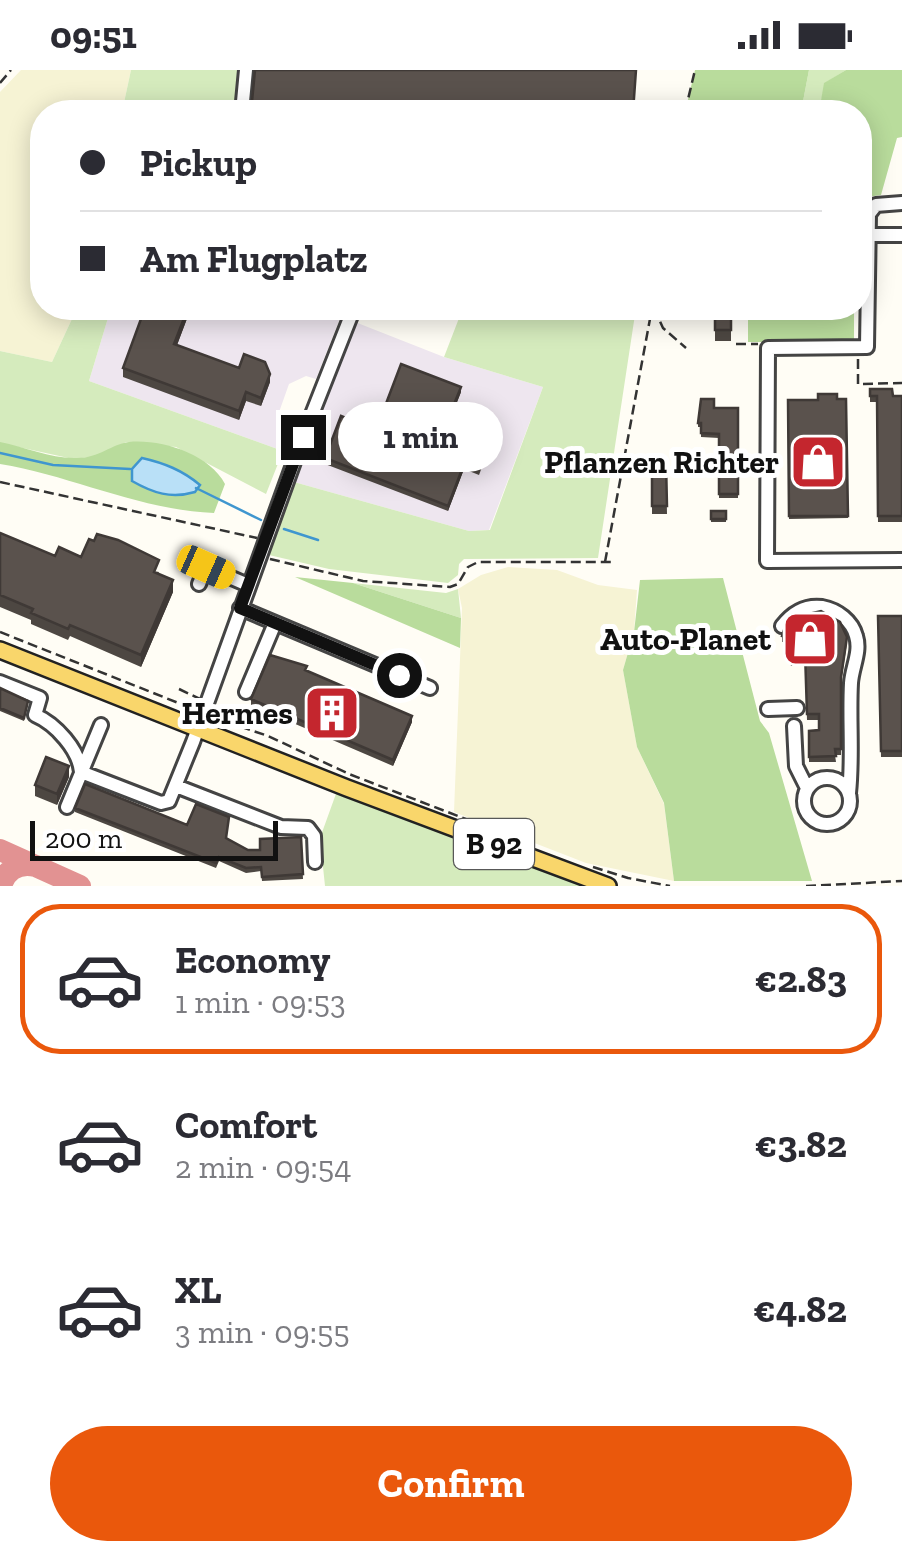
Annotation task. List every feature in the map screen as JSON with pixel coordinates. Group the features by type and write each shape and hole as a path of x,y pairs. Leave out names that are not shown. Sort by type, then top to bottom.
{"main road":[{"name":"B 92","path":"0,650 202,714 608,886"}],"street":[{"path":"243,100 246,70"},
{"path":"872,207 902,203"},
{"path":"872,235 902,235"},
{"path":"81,772 161,803 169,801 349,320"},
{"path":"863,320 862,348 768,348 767,561 902,560"},
{"path":"199,584 206,567 248,585"},
{"path":"240,608 430,688"},
{"path":"782,626 800,610 824,608 839,614 854,632 858,648 851,680 850,800 845,815 832,824 816,822 806,811 804,795 818,778 833,778 849,792"},
{"path":"246,692 275,623"},
{"path":"0,682 40,698 35,714 47,720 80,758 81,772"},
{"path":"768,709 797,708"},
{"path":"67,807 101,724"},
{"path":"794,726 796,766 807,788"},
{"path":"176,786 282,828 308,828 314,836 315,862"}],"path":[{"path":"0,83 12,70"},
{"path":"688,100 695,70"},
{"path":"605,562 651,320"},
{"path":"659,320 686,348"},
{"path":"862,348 858,384 902,383"},
{"path":"0,482 107,504 363,581 450,587 458,584 468,567 478,562 614,562"},
{"path":"0,632 514,837"},
{"path":"179,689 202,714"},
{"path":"594,867 670,886"},
{"path":"806,886 902,880"}],"shaded area":[{"path":"21,70 131,70 125,100 30,100 30,320 71,320 52,362 0,351 0,92"},
{"path":"107,320 339,320 316,379 306,376 289,384 278,415 283,451 89,381"},
{"path":"355,322 444,357 543,387 489,530 469,531 294,482"},
{"path":"508,567 557,570 598,585 637,590 634,632 623,670 637,747 664,804 674,881 586,863 454,812 462,608 458,589 481,575"}],"green space":[{"path":"131,70 240,70 238,100 125,100"},
{"path":"695,70 809,70 803,100 688,100"},
{"path":"809,70 846,70 825,83 821,100 803,100"},
{"path":"846,70 902,70 902,137 897,138 881,195 872,196 872,100 821,100 824,83"},
{"path":"71,320 107,320 89,381 283,451 266,494 176,447 126,442 99,456 73,459 0,443 0,351 52,362"},
{"path":"458,320 634,320 598,558 464,559 458,575 448,583 329,569 269,555 294,482 469,531 490,530 543,387 444,357"},
{"path":"748,320 854,320 854,342 748,342"},
{"path":"0,442 68,458 92,456 129,442 156,443 208,464 225,484 214,513 159,506 0,464"},
{"path":"295,577 353,583 461,618 460,648"},
{"path":"723,578 760,721 769,733 812,881 674,881 664,803 637,747 623,670 634,632 640,580"},
{"path":"353,583 446,593 458,589 461,618"},
{"path":"337,791 590,886 325,886 320,838"}],"water":[{"path":"142,458 172,468 200,485 195,492 178,495 147,489 132,481 132,469"}],"building":[{"path":"255,70 636,70 634,100 252,100"},
{"path":"141,320 183,320 174,344 239,368 244,354 265,362 270,374 261,398 246,392 239,411 123,368"},
{"path":"715,320 731,320 731,330 715,330"},
{"path":"401,364 461,387 438,444 482,461 479,469 464,464 448,506 325,458 341,416 376,430"},
{"path":"870,389 892,389 893,396 902,396 902,516 878,516 877,396 870,396"},
{"name":"Pflanzen Richter","path":"818,394 837,394 837,399 846,399 848,516 789,516 788,400 818,400"},
{"path":"701,399 714,399 714,408 738,408 738,494 719,494 719,434 701,433"},
{"path":"652,462 666,462 667,506 652,506"},
{"path":"711,511 726,511 726,519 711,519"},
{"path":"0,533 55,556 59,547 81,557 89,539 94,541 97,534 159,560 154,572 173,580 141,655 70,625 68,629 0,595"},
{"path":"821,611 840,622 847,637 841,677 841,749 835,749 836,756 809,757 809,731 819,730 819,714 807,714 805,652 791,660 782,636 800,616"},
{"path":"878,616 902,616 902,751 881,751"},
{"name":"Hermes","path":"270,655 307,666 305,670 412,716 393,760 251,699"},
{"path":"0,688 28,701 24,718 0,708"},
{"path":"46,757 69,766 57,794 35,785"},
{"path":"85,784 187,825 196,804 229,817 226,838 248,850 260,850 260,839 301,837 303,874 262,877 261,867 246,868 219,857 216,863 75,808"}],"waterway":[{"path":"0,453 53,465 130,469"},
{"path":"196,488 261,520"},
{"path":"284,529 318,540"}],"taxiway":[{"path":"0,850 80,886"},
{"path":"1,886 14,868 36,866"}],"place":[{"name":"Pflanzen Richter","path":"818,462"},
{"name":"Auto-Planet","path":"810,639"},
{"name":"Hermes","path":"332,713"}],"route":[{"path":"303,437 240,608 399,675"}]}
